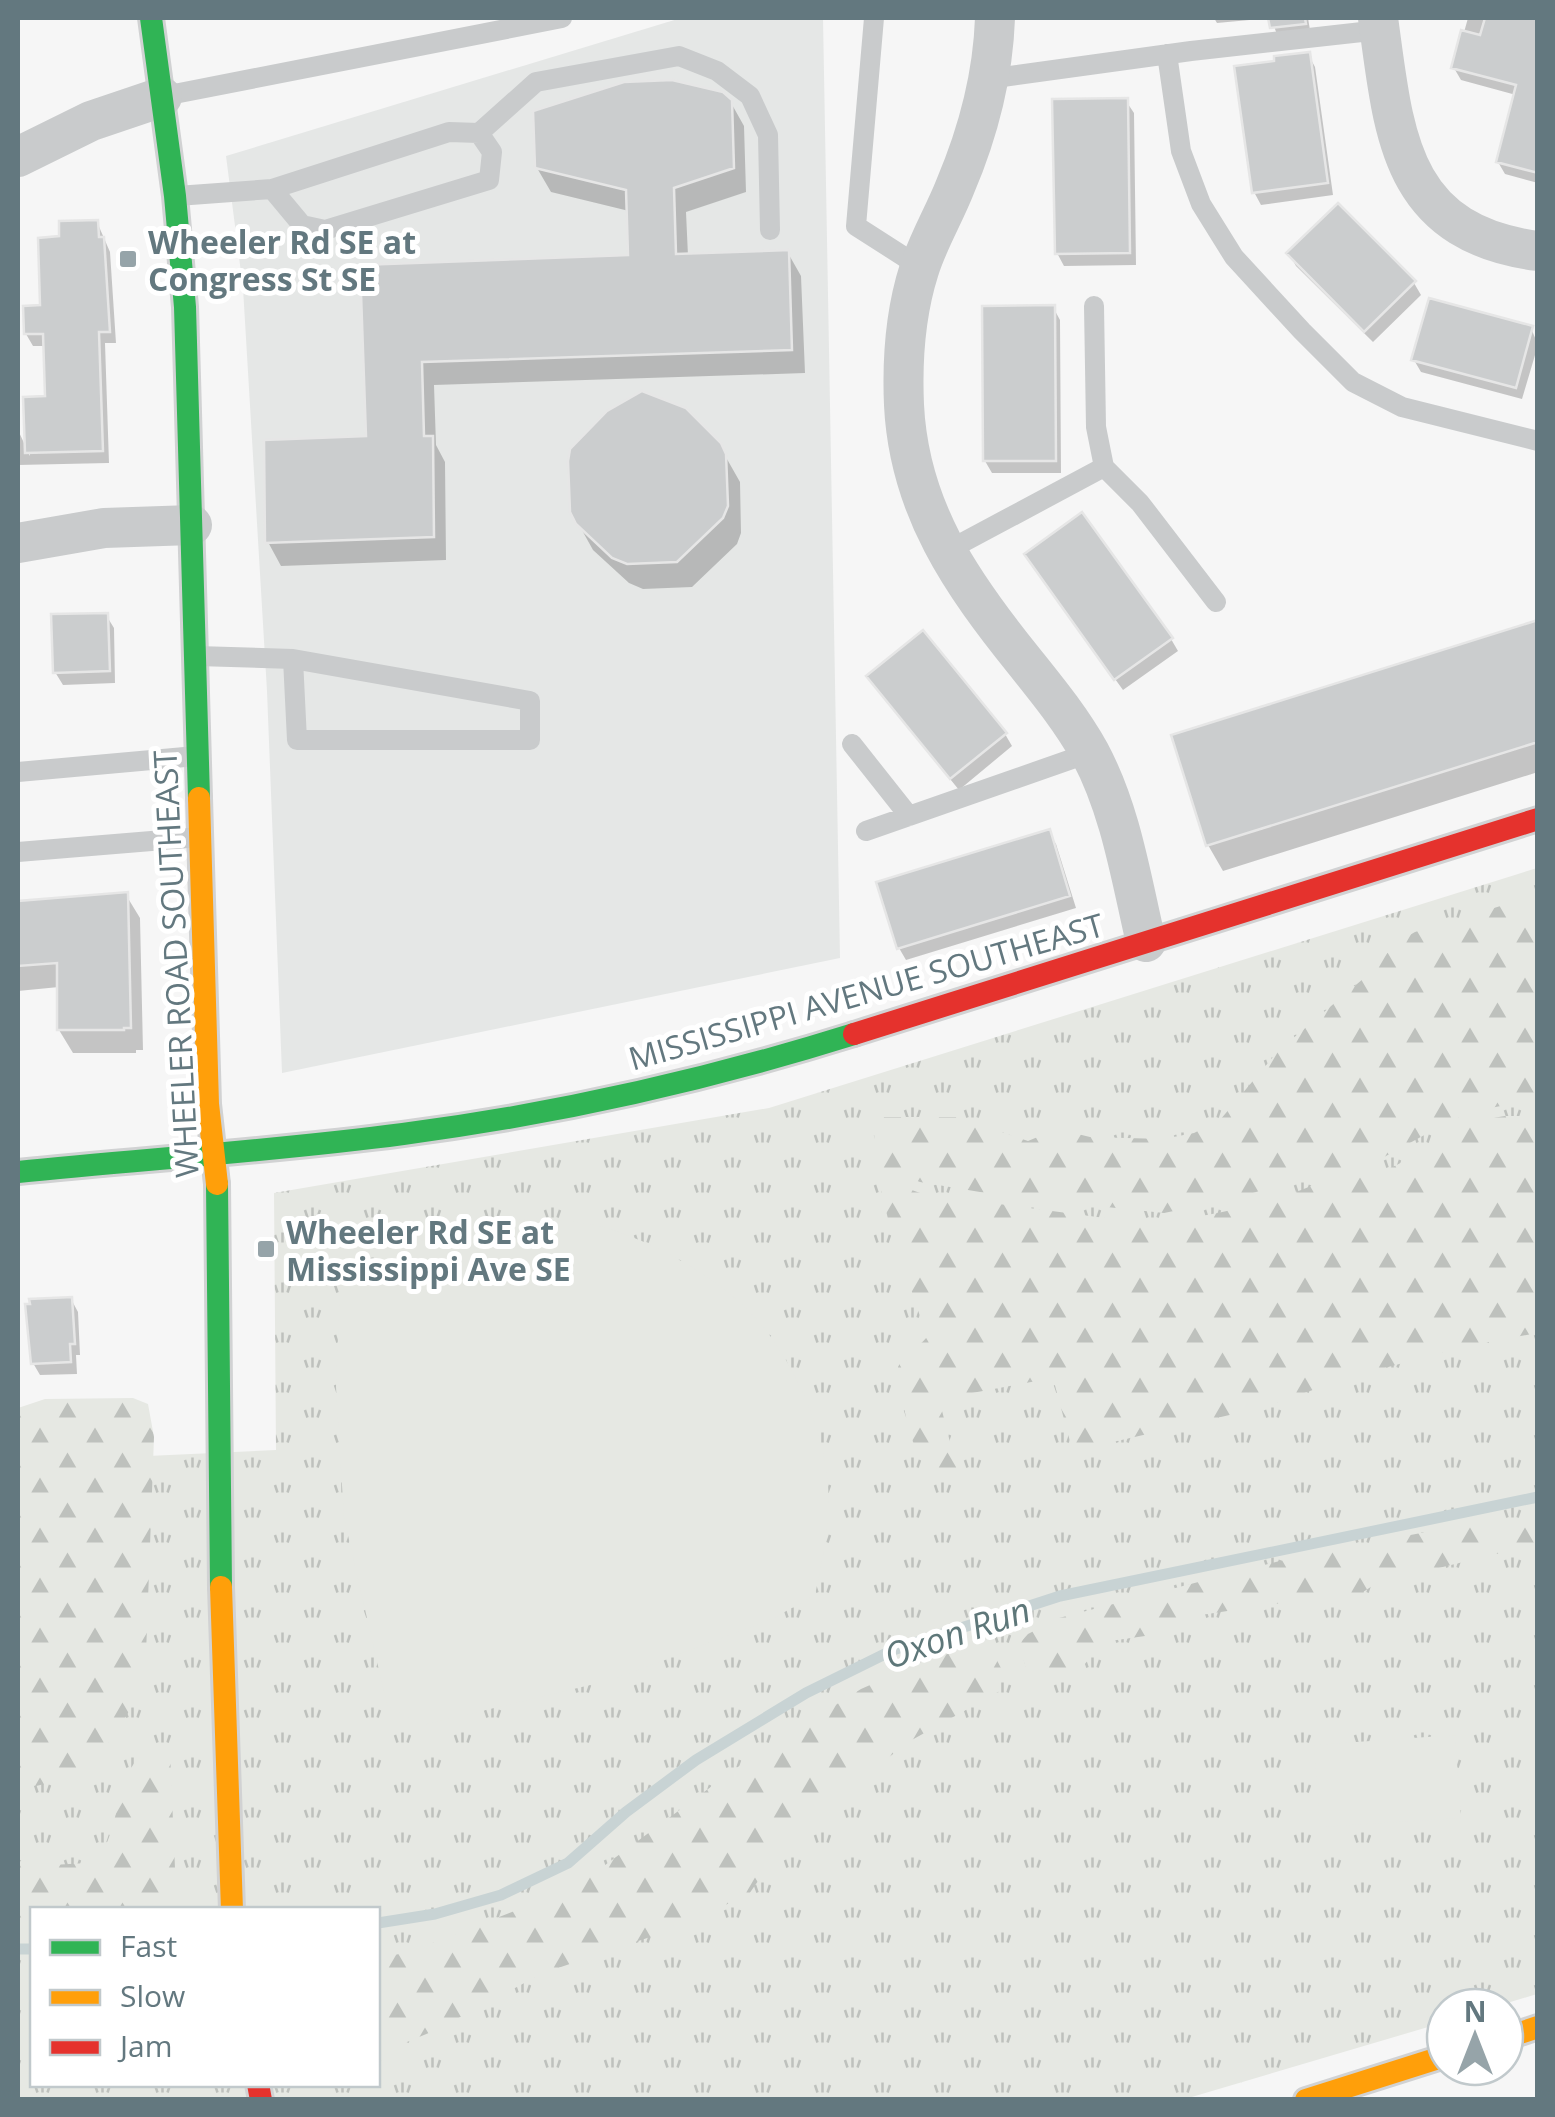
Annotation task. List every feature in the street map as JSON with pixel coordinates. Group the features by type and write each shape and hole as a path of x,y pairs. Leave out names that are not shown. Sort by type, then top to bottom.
{"main road":[{"name":"WHEELER ROAD SOUTHEAST","path":"151,18 175,196 185,307 208,1104 219,1205 221,1600 232,1907"},
{"name":"MISSISSIPPI AVENUE SOUTHEAST","path":"18,1172 460,1126 684,1082 786,1055 1538,819"},
{"path":"1306,2100 1425,2062"}],"street":[{"path":"995,18 988,79 969,152 920,267 907,320 905,421 914,478 929,520 973,597 1050,692 1089,753 1111,802 1146,942"},
{"path":"1379,24 1397,140 1418,184 1438,208 1464,228 1527,249"},
{"path":"18,157 91,121 162,97"},
{"path":"18,543 104,528 192,525"}],"lane":[{"path":"162,97 562,18"},
{"path":"874,18 856,226 920,267"},
{"path":"988,79 1379,24"},
{"path":"1167,54 1181,151 1201,204 1234,257 1302,331 1353,382 1402,406 1538,441"},
{"path":"175,196 272,188 449,132 480,133 536,82 679,56 717,71 750,96 768,135 770,230"},
{"path":"272,188 302,224 325,230 489,180 492,152 480,133"},
{"path":"1094,306 1096,427 1104,467 1140,504 1216,602"},
{"path":"945,552 1104,467"},
{"path":"195,656 293,660 530,701 530,740 297,740 293,660"},
{"path":"852,744 909,816"},
{"path":"866,831 1089,753"},
{"path":"18,772 198,756"},
{"path":"18,852 200,837"}],"shaded area":[{"path":"681,18 823,18 840,958 282,1073 267,691 243,288 226,156"}],"green space":[{"path":"1537,868 1537,1994 1525,1998 1525,1987 1425,1987 1425,2028 1185,2099 18,2099 18,1462 276,1450 274,1193 769,1108"},
{"path":"1537,895 1537,1105 1511,1104 1480,1110 1450,1121 1375,1162 1319,1172 1237,1198 1164,1213 1010,1197 920,1182 876,1165 874,1132 881,1117 957,1117 1028,1141 1057,1129 1090,1137 1163,1139 1194,1133 1220,1120 1278,1051 1370,973 1396,943 1415,932"},
{"path":"1505,1116 1537,1116 1537,1333 1463,1347 1347,1378 1264,1407 1087,1448 1072,1449 1053,1378 972,1393 940,1403 959,1477 942,1478 922,1460 909,1429 898,1367 927,1337 878,1178 923,1194 1135,1222 1173,1220 1248,1206 1328,1181 1374,1175 1471,1125"},
{"path":"541,1218 595,1225 666,1252 734,1297 768,1333 804,1396 826,1466 828,1515 815,1595 772,1619 611,1680 423,1725 387,1705 344,1518 336,1387 340,1284 390,1255 436,1236 483,1224"},
{"path":"133,1398 148,1404 154,1437 146,1654 136,1699 113,1739 81,1768 57,1781 36,1786 18,1783 18,1408 45,1399"},
{"path":"1518,1518 1537,1519 1537,1544 1377,1583 1349,1601 1301,1600 1201,1615 1173,1632 1103,1642 1075,1676 1046,1679 1027,1673 1019,1644 1028,1634 1059,1618 1299,1556"},
{"path":"990,1647 1002,1670 1000,1691 910,1741 793,1831 749,1894 671,1930 543,1973 436,2030 380,2053 380,1957 407,1953 530,1905 593,1874 746,1761 861,1689 936,1656"},
{"path":"1537,1734 1537,1815 1530,1816 1522,1736"},
{"path":"1455,1735 1461,1818 1320,1827 1314,1745"},
{"path":"158,1744 170,1751 176,1892 165,1907 30,1907 30,1919 18,1918 18,1861 52,1865 87,1863 107,1843 129,1772 145,1752"}],"building":[{"path":"1268,18 1305,18 1306,24 1270,28"},
{"path":"1485,18 1538,18 1538,173 1496,162 1516,85 1451,68 1461,30 1480,35"},
{"path":"1310,52 1328,183 1252,193 1234,66"},
{"path":"672,80 723,92 732,100 734,168 674,188 676,254 789,250 792,350 422,362 424,436 433,436 434,537 265,543 264,440 366,436 360,265 628,255 626,190 535,168 533,111 624,82"},
{"path":"1128,98 1130,253 1055,254 1052,99"},
{"path":"1338,203 1416,281 1364,332 1286,253"},
{"path":"98,220 99,237 104,237 110,332 99,332 103,451 25,453 23,397 45,396 43,334 24,334 23,306 40,305 38,238 59,236 59,221"},
{"path":"1429,298 1533,326 1516,388 1411,360"},
{"path":"1055,305 1056,461 983,461 982,306"},
{"path":"642,391 686,408 721,443 726,454 728,506 723,518 677,562 627,564 612,558 576,524 570,512 570,449 607,411"},
{"path":"1082,512 1173,638 1114,680 1024,554"},
{"path":"108,613 110,671 53,673 51,614"},
{"path":"1538,620 1538,742 1206,846 1171,735"},
{"path":"923,630 1007,733 950,779 866,676"},
{"path":"1050,829 1070,896 897,949 876,882"},
{"path":"128,892 131,1028 57,1030 57,963 18,966 18,901"},
{"path":"72,1297 75,1344 70,1344 71,1362 31,1364 25,1304 30,1304 29,1299"}],"waterway":[{"name":"Oxon Run","path":"380,1923 435,1914 501,1895 568,1863 626,1812 696,1760 806,1693 893,1650 1060,1596 1538,1497"},
{"name":"Oxon Run","path":"18,1949 30,1949"}],"traffic: fast":[{"path":"151,18 175,196 185,307 199,798"},
{"path":"18,1172 307,1145 460,1126 631,1094 854,1034"},
{"path":"217,1184 221,1587"}],"traffic: slow":[{"path":"199,798 208,1104 217,1184"},
{"path":"221,1587 232,1907"},
{"path":"1525,2031 1538,2027"},
{"path":"1306,2100 1425,2062"}],"traffic: jam":[{"path":"854,1034 1538,819"},
{"path":"259,2087 261,2100"}],"place":[{"name":"Wheeler Rd SE at Congress St SE","path":"128,259"},
{"name":"Wheeler Rd SE at Mississippi Ave SE","path":"266,1249"}]}
